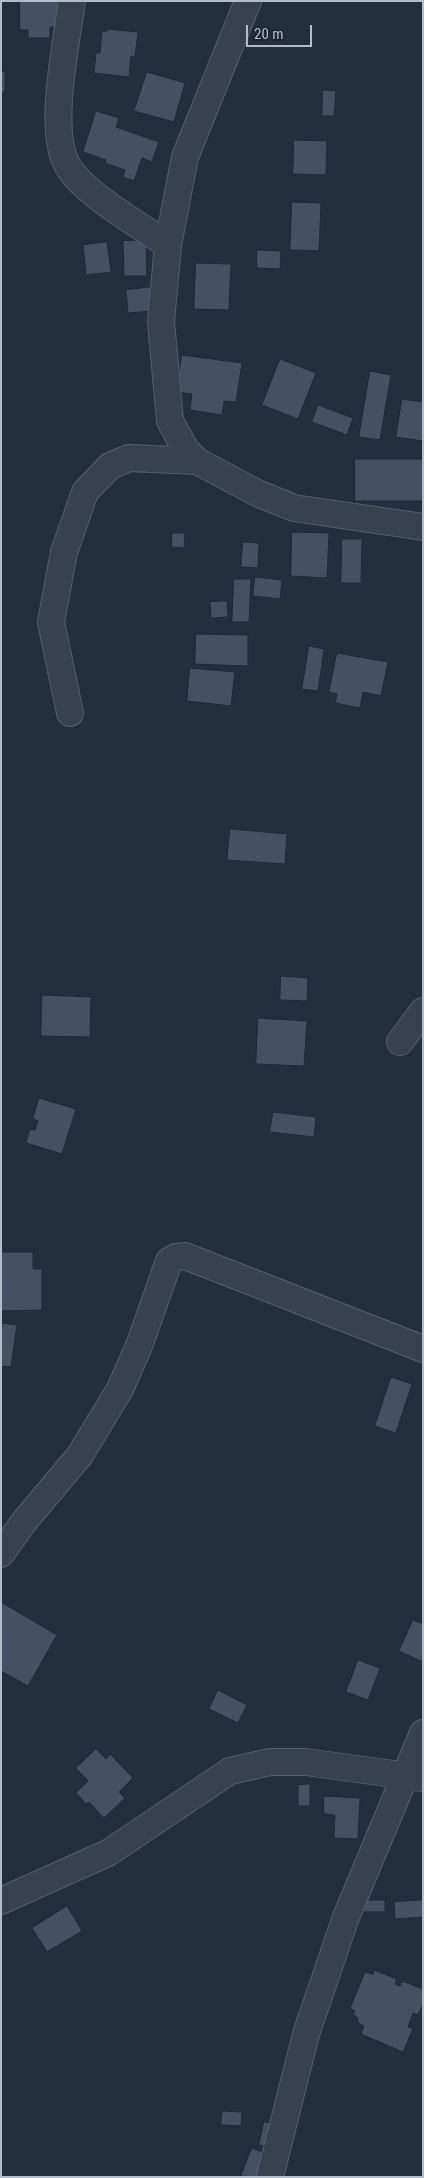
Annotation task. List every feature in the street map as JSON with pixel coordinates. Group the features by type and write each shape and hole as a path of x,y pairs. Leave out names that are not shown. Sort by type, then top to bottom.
{"street":[{"path":"72,1 60,86 58,134 68,167 87,188 168,245"},
{"path":"248,1 185,157 168,245 161,322 170,421 186,450 197,461 257,494 294,508 423,527"},
{"path":"70,713 51,622 64,552 85,492 110,466 129,458 197,461"},
{"path":"400,1042 423,1011"},
{"path":"1,1554 23,1523 80,1455 120,1389 139,1346 169,1261 176,1257 185,1256 423,1349"},
{"path":"270,2177 306,2034 346,1917 414,1777 423,1733"},
{"path":"1,1901 108,1853 230,1771 270,1762 306,1762 414,1777"}],"building":[{"path":"20,1 62,1 62,27 50,27 50,38 28,38 28,30 20,30"},
{"path":"107,29 138,32 135,57 131,56 129,77 94,73 96,53 100,53 102,31 107,31"},
{"path":"1,71 5,72 5,92 1,92"},
{"path":"147,72 185,83 174,122 134,111"},
{"path":"323,90 336,91 334,116 322,116"},
{"path":"96,111 119,118 116,127 159,142 152,162 142,158 134,181 123,177 125,170 105,163 106,160 83,152"},
{"path":"294,140 327,141 326,175 293,174"},
{"path":"292,202 321,203 319,251 290,250"},
{"path":"146,240 147,276 124,276 123,241"},
{"path":"107,242 111,272 86,275 83,245"},
{"path":"257,250 281,251 280,269 257,268"},
{"path":"196,263 231,264 229,310 194,309"},
{"path":"151,287 153,311 128,313 126,290"},
{"path":"182,355 242,363 236,402 224,401 222,415 190,410 192,394 176,392"},
{"path":"280,359 316,373 298,419 262,405"},
{"path":"370,371 391,375 380,440 359,437"},
{"path":"402,399 423,402 423,441 396,437"},
{"path":"318,405 353,418 347,435 312,422"},
{"path":"355,459 423,459 423,501 355,501"},
{"path":"292,532 329,533 327,578 291,576"},
{"path":"172,533 185,533 184,548 172,547"},
{"path":"342,539 362,539 361,583 341,583"},
{"path":"243,542 259,543 258,568 241,567"},
{"path":"255,577 282,580 280,599 253,596"},
{"path":"234,579 251,579 249,622 232,622"},
{"path":"227,601 228,617 211,618 210,602"},
{"path":"196,634 248,635 248,666 195,664"},
{"path":"309,646 324,649 318,691 302,689"},
{"path":"337,653 388,662 381,696 363,692 360,708 335,703 337,694 329,692"},
{"path":"190,668 235,672 231,706 187,701"},
{"path":"230,829 287,834 285,864 227,860"},
{"path":"281,976 308,978 307,1001 280,1000"},
{"path":"42,995 91,997 90,1037 41,1036"},
{"path":"258,1018 307,1021 304,1066 256,1064"},
{"path":"39,1098 76,1109 62,1154 26,1143 30,1129 35,1130 38,1121 33,1119"},
{"path":"273,1112 316,1117 314,1137 270,1132"},
{"path":"1,1252 33,1252 33,1269 42,1269 42,1310 1,1311"},
{"path":"1,1323 17,1325 11,1367 1,1366"},
{"path":"391,1377 412,1384 396,1433 375,1426"},
{"path":"1,1602 57,1635 28,1686 1,1671"},
{"path":"413,1620 423,1624 423,1662 399,1651"},
{"path":"358,1660 380,1668 368,1700 346,1692"},
{"path":"218,1690 247,1705 238,1723 209,1709"},
{"path":"96,1749 106,1759 110,1754 133,1778 119,1792 125,1798 104,1818 89,1802 86,1804 76,1793 88,1781 76,1768"},
{"path":"310,1784 310,1806 298,1806 298,1785"},
{"path":"324,1796 360,1798 358,1839 334,1838 335,1815 324,1814"},
{"path":"364,1900 385,1900 385,1912 364,1912"},
{"path":"423,1900 423,1917 395,1919 394,1902"},
{"path":"67,1906 82,1931 47,1952 32,1928"},
{"path":"374,1970 397,1979 395,1984 400,1986 402,1981 423,1989 423,2004 418,2015 413,2013 408,2027 413,2029 403,2052 361,2034 364,2026 358,2023 357,2017 353,2015 355,2011 350,2008 365,1972 373,1974"},
{"path":"222,2111 242,2112 241,2126 221,2125"},
{"path":"264,2122 277,2124 272,2148 259,2145"},
{"path":"252,2148 270,2155 261,2177 241,2176"}]}
